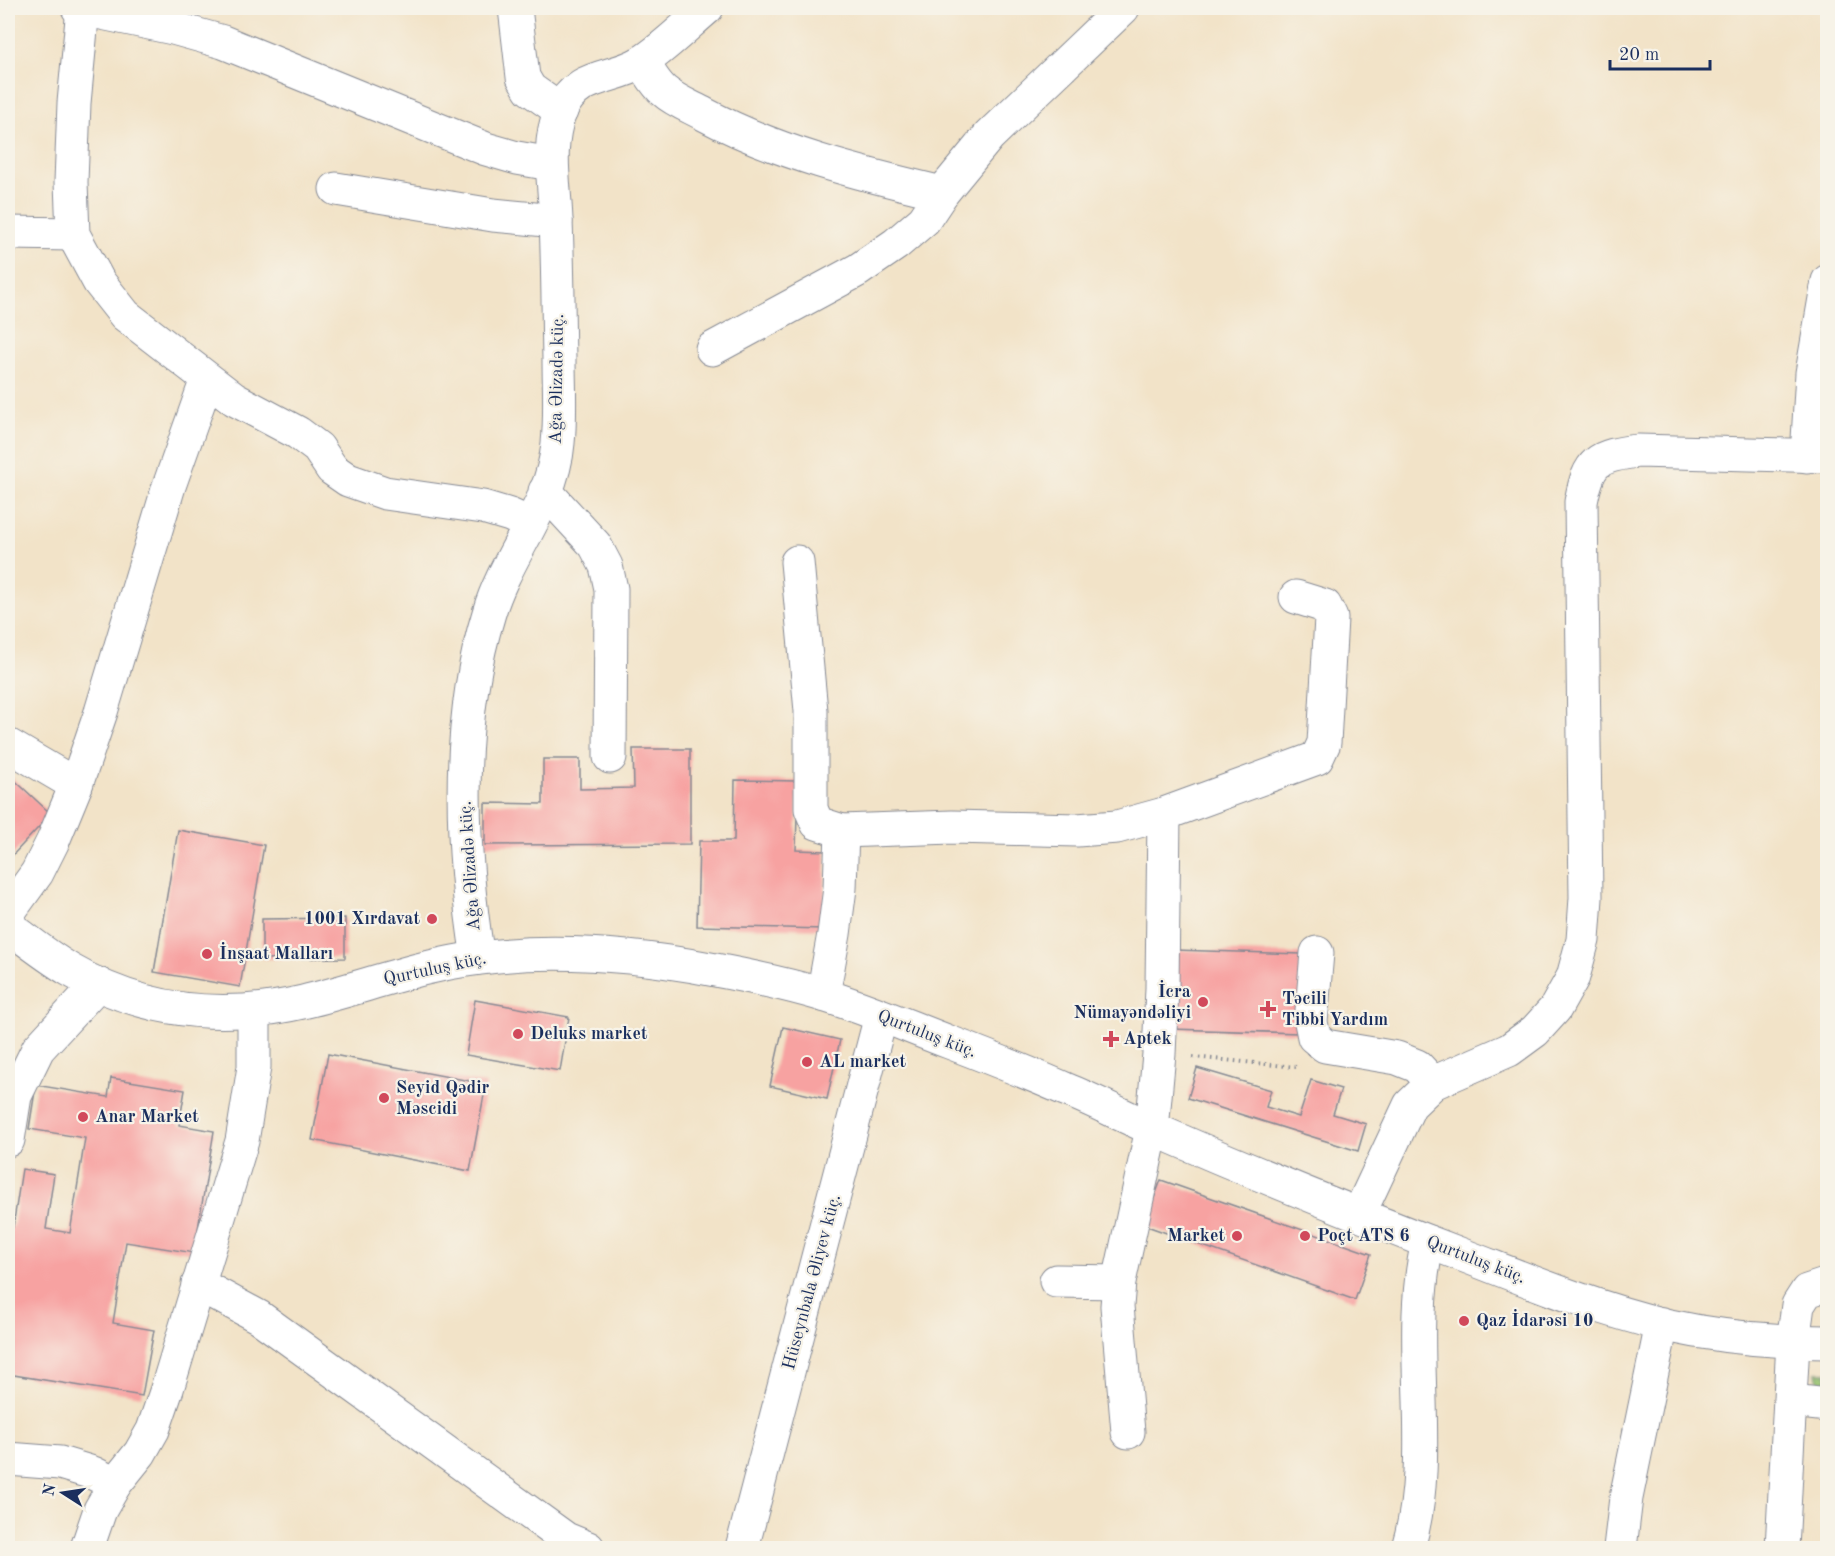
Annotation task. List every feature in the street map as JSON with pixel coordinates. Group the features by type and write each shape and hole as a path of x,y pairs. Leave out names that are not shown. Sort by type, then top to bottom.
{"street":[{"path":"530,524 483,507 385,492 348,480 332,469 318,448 298,433 234,399 125,315 99,282 73,234 71,182 81,8 173,28 223,42 486,149 551,164"},
{"path":"515,8 523,77 531,89 561,111"},
{"name":"Ağa Əlizadə küç.","path":"478,958 465,851 467,732 475,670 489,612 504,572 545,491 554,469 558,444 560,395 556,221 555,189 551,164 555,132 561,111 572,92 588,81 642,62 707,8"},
{"path":"712,349 858,270 896,244 924,220 942,193 989,136 1123,8"},
{"path":"642,62 664,91 727,126 787,150 878,178 942,193"},
{"path":"336,189 493,215 556,221"},
{"path":"8,232 73,234"},
{"path":"1359,1214 1410,1105 1433,1083 1509,1050 1535,1031 1555,1009 1573,977 1582,940 1586,898 1581,502 1586,478 1597,462 1612,454 1638,451 1817,456 1812,373 1827,281"},
{"path":"8,913 37,873 76,785 101,712 169,486 207,379"},
{"path":"545,491 595,545 606,566 611,589 610,758"},
{"path":"796,562 812,711 811,809 817,823 842,831 952,827 1077,830 1117,827 1164,814 1317,758 1324,743 1331,618 1325,606 1296,597"},
{"path":"8,745 76,785"},
{"path":"1128,1432 1118,1306 1119,1282 1152,1129 1162,988 1164,814"},
{"path":"823,995 840,888 842,831"},
{"name":"Qurtuluş küç.","path":"8,926 53,959 98,984 159,1006 208,1011 254,1011 304,1001 393,976 478,958 545,953 609,956 709,969 823,995 1064,1088 1152,1129 1359,1214 1566,1294 1662,1324 1734,1337 1793,1342 1827,1342"},
{"path":"1317,953 1311,1022 1314,1037 1325,1046 1397,1058 1418,1066 1433,1083"},
{"path":"8,1140 11,1096 38,1049 98,984"},
{"path":"87,1548 100,1510 115,1484 140,1453 153,1430 167,1389 242,1141 254,1067 254,1011"},
{"name":"Hüseynbala Əliyev küç.","path":"742,1548 881,1016"},
{"path":"1408,1548 1420,1488 1418,1309 1423,1261 1428,1242"},
{"path":"1056,1281 1119,1282"},
{"path":"198,1284 259,1317 566,1539 588,1548"},
{"path":"1782,1548 1793,1342 1798,1305 1807,1291 1827,1284"},
{"path":"1620,1548 1626,1498 1662,1324"},
{"path":"1791,1401 1827,1405"},
{"path":"8,1459 60,1463 93,1473 115,1484"}],"path":[{"path":"1159,1054 1299,1068"}],"green space":[{"path":"1817,1372 1827,1372 1827,1386 1819,1386"}],"building":[{"path":"633,749 690,749 690,844 485,845 485,803 543,804 543,759 580,759 580,789 634,788"},
{"path":"8,774 51,814 10,858 8,856"},
{"path":"735,780 798,781 796,850 826,851 824,929 697,926 699,841 734,841"},
{"path":"178,830 264,845 240,987 154,972"},
{"path":"345,918 345,958 262,959 262,919"},
{"path":"1174,950 1301,954 1299,1033 1171,1029"},
{"path":"475,1000 569,1017 560,1071 466,1055"},
{"path":"783,1027 840,1040 827,1099 770,1086"},
{"path":"328,1054 486,1084 470,1171 312,1140"},
{"path":"1197,1068 1271,1090 1266,1107 1299,1117 1311,1080 1341,1089 1333,1114 1366,1124 1358,1151 1188,1098"},
{"path":"111,1078 185,1090 179,1125 214,1131 194,1253 126,1242 113,1323 154,1330 142,1396 8,1374 8,1227 13,1227 22,1169 54,1174 46,1229 70,1233 85,1138 29,1129 36,1085 108,1097"},
{"path":"1161,1180 1371,1254 1355,1300 1144,1225"}],"place":[{"name":"1001 Xırdavat","path":"432,919"},
{"name":"İnşaat Malları","path":"207,954"},
{"name":"İcra Nümayəndəliyi","path":"1203,1002"},
{"name":"Təcili Tibbi Yardım","path":"1268,1009"},
{"name":"Deluks market","path":"518,1034"},
{"name":"Aptek","path":"1111,1039"},
{"name":"AL market","path":"807,1062"},
{"name":"Seyid Qədir Məscidi","path":"384,1098"},
{"name":"Anar Market","path":"83,1117"},
{"name":"Market","path":"1237,1236"},
{"name":"Poçt ATS 6","path":"1305,1236"},
{"name":"Qaz İdarəsi 10","path":"1464,1321"}]}
